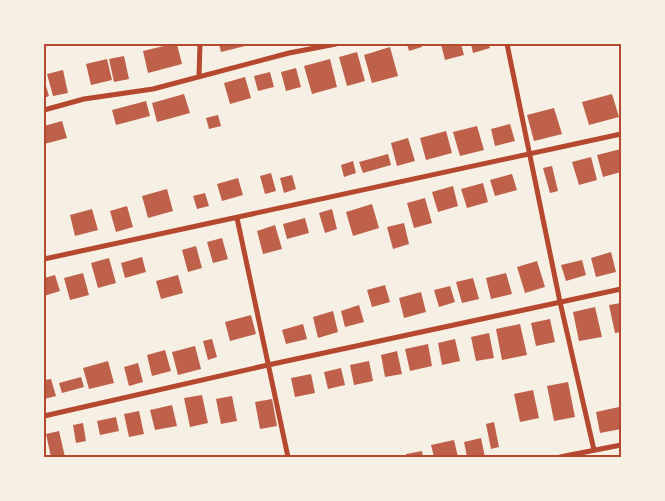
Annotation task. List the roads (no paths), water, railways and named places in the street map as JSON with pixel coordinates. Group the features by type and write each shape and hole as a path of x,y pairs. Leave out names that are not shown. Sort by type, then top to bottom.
{"street":[{"path":"199,76 200,44"},
{"path":"44,110 84,99 153,89 199,76 336,44"},
{"path":"507,44 560,302 594,450"},
{"path":"44,259 530,156 621,134"},
{"path":"237,218 288,457"},
{"path":"44,416 268,365 621,289"},
{"path":"560,457 621,445"}]}
